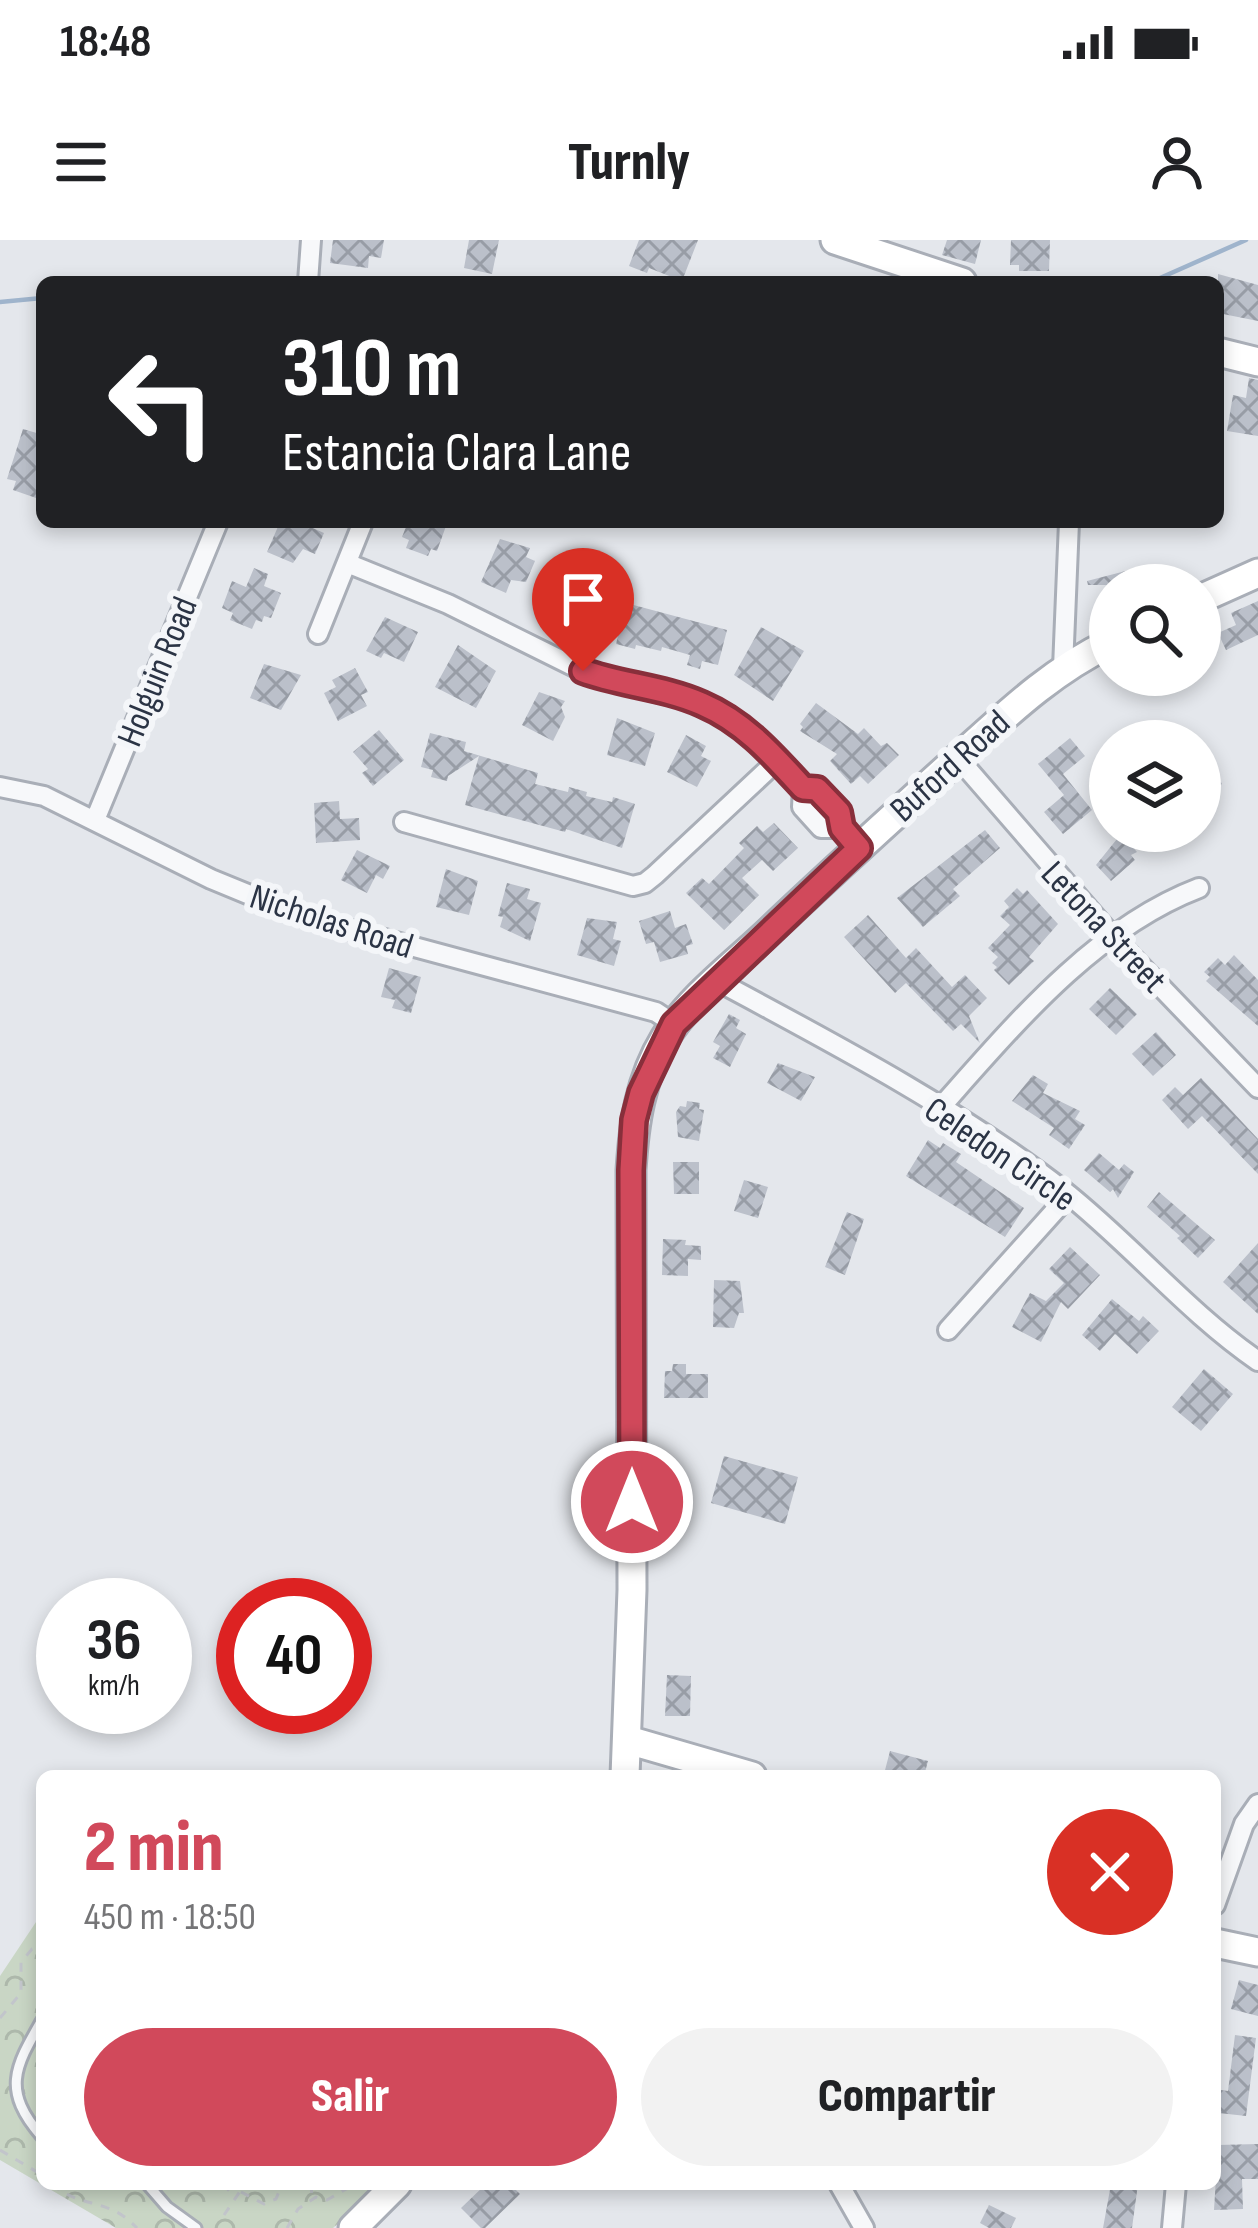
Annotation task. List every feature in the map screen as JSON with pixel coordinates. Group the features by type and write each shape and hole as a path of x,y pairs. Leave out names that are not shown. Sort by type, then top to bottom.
{"street":[{"path":"308,274 311,240"},
{"path":"835,240 864,244 947,276"},
{"path":"1224,354 1258,362"},
{"name":"Holguin Road","path":"95,820 216,528"},
{"path":"318,634 361,528"},
{"path":"1063,668 1069,528"},
{"path":"346,563 448,604 583,671 698,702 749,731 803,788 802,806 821,828 850,838"},
{"path":"1221,590 1258,573"},
{"name":"Buford Road","path":"626,1770 632,1590 633,1137 649,1070 674,1024 850,838 958,758 1002,715 1063,668 1089,654"},
{"name":"Letona Street","path":"958,758 1113,937 1258,1088"},
{"path":"404,822 633,886 656,875 777,760"},
{"name":"Nicholas Road","path":"0,788 44,796 211,879 303,916 656,1012 674,1024"},
{"path":"940,1108 1019,1021 1113,937 1145,912 1199,888"},
{"name":"Celedon Circle","path":"718,981 1018,1156 1258,1361"},
{"path":"948,1330 1069,1195"},
{"path":"628,1740 731,1770"},
{"path":"1221,1888 1244,1824 1258,1804"},
{"path":"1221,1943 1258,1952"},
{"path":"353,2228 392,2190"},
{"path":"842,2190 864,2228"},
{"path":"1172,2228 1175,2190"}],"lane":[{"path":"36,2031 14,2070 20,2101 36,2127"},
{"path":"152,2190 166,2207 196,2228"}],"path":[{"path":"0,2018 21,1993 21,1962 36,1950"},
{"path":"0,2150 36,2171"},
{"path":"60,2190 72,2200 119,2210 137,2228"},
{"path":"231,2190 264,2204 276,2199 280,2190"},
{"path":"224,2215 241,2190"},
{"path":"311,2190 312,2200"},
{"path":"287,2228 298,2209 344,2190"}],"green space":[{"path":"36,1922 36,2181 0,2160 0,1976"},
{"path":"51,2190 375,2190 333,2228 116,2228"}],"building":[{"path":"333,240 384,240 381,258 369,256 368,268 330,263"},
{"path":"469,240 499,240 492,274 464,268"},
{"path":"639,240 698,240 684,276 649,268 647,273 629,266"},
{"path":"947,240 981,240 975,264 942,255"},
{"path":"1011,240 1050,240 1049,271 1019,271 1019,265 1010,265"},
{"path":"1218,274 1258,285 1258,321 1224,314 1224,276"},
{"path":"1249,378 1258,380 1258,436 1227,431 1233,395 1246,398"},
{"path":"23,429 36,433 36,498 13,490 16,481 7,479"},
{"path":"277,528 313,528 324,533 315,554 303,549 293,563 267,552"},
{"path":"406,528 445,528 437,551 431,549 428,556 406,548 409,540 402,537"},
{"path":"500,539 530,548 526,557 535,561 526,582 511,580 506,593 481,582"},
{"path":"254,568 268,574 264,586 281,593 271,618 256,620 252,629 230,620 233,613 222,608 232,581 246,587"},
{"path":"569,577 611,598 595,630 547,610"},
{"path":"1258,601 1258,635 1226,650 1221,632 1236,625 1231,613"},
{"path":"626,603 727,630 718,665 702,661 700,669 687,665 690,655 662,647 661,651 616,644"},
{"path":"385,617 418,632 404,662 366,651"},
{"path":"761,627 804,651 773,701 734,675"},
{"path":"458,645 496,671 476,708 435,687"},
{"path":"264,664 301,675 281,710 250,698"},
{"path":"355,668 368,692 361,695 367,706 338,721 324,693 336,687 332,680"},
{"path":"539,692 565,701 561,707 565,717 553,741 522,725"},
{"path":"816,703 858,734 864,728 881,746 887,743 899,755 868,784 860,776 851,784 830,761 837,754 800,731"},
{"path":"617,718 655,733 645,766 607,755"},
{"path":"379,730 404,760 373,786 362,773 368,769 353,752"},
{"path":"430,733 466,742 464,751 538,773 535,784 568,792 569,787 587,792 586,796 635,804 622,848 465,805 479,756 447,781 431,777 433,770 421,767"},
{"path":"686,735 706,746 701,756 711,761 697,787 667,772"},
{"path":"1070,738 1085,756 1063,774 1089,812 1063,834 1044,812 1064,795 1038,764"},
{"path":"339,801 340,819 359,818 360,840 316,843 314,803"},
{"path":"774,823 798,848 773,871 762,860 742,878 759,895 724,930 686,893 702,878 709,884 744,848 739,843 757,826 763,832"},
{"path":"985,830 1000,848 953,889 960,896 923,927 897,898"},
{"path":"357,850 390,866 383,879 376,875 367,893 341,880"},
{"path":"1106,852 1137,852 1131,855 1135,860 1111,881 1096,865"},
{"path":"446,869 478,881 469,915 436,907"},
{"path":"507,883 530,889 527,899 541,903 530,941 500,927 503,917 498,916"},
{"path":"1017,888 1023,894 1027,890 1058,924 1029,957 1034,961 1009,985 994,970 997,967 992,963 998,957 988,948 1010,925 1000,916 1009,907 1004,901"},
{"path":"670,911 675,928 686,924 693,944 686,946 688,954 660,962 654,942 646,944 639,921"},
{"path":"868,915 906,958 916,948 952,987 965,975 987,998 969,1016 980,1043 961,1024 953,1031 906,983 895,993 844,937"},
{"path":"587,918 617,922 613,939 621,941 614,966 577,955"},
{"path":"1234,955 1258,980 1258,1026 1206,981 1210,977 1204,972 1218,958 1225,965"},
{"path":"389,968 421,977 411,1013 392,1008 395,1000 381,997"},
{"path":"1110,988 1137,1014 1116,1035 1089,1009"},
{"path":"729,1014 740,1020 736,1028 746,1034 730,1067 713,1058 720,1046 713,1042"},
{"path":"1156,1032 1176,1055 1153,1076 1132,1054"},
{"path":"778,1063 815,1077 801,1101 767,1083"},
{"path":"1033,1075 1048,1084 1043,1093 1080,1111 1075,1119 1085,1125 1069,1149 1049,1135 1054,1128 1012,1101"},
{"path":"1201,1078 1258,1139 1258,1174 1202,1116 1188,1129 1162,1100 1175,1087 1183,1095"},
{"path":"687,1101 700,1103 699,1109 704,1110 699,1141 678,1137 676,1112"},
{"path":"928,1140 961,1154 956,1162 1024,1208 1005,1237 906,1176"},
{"path":"1099,1153 1119,1170 1124,1164 1134,1172 1118,1198 1113,1189 1110,1192 1084,1170"},
{"path":"673,1162 699,1162 699,1194 674,1194"},
{"path":"744,1180 768,1187 758,1218 734,1211"},
{"path":"1159,1192 1215,1240 1198,1258 1147,1207"},
{"path":"847,1212 864,1219 845,1275 825,1267"},
{"path":"663,1239 701,1246 701,1260 688,1259 688,1276 662,1275"},
{"path":"1258,1243 1258,1314 1223,1282"},
{"path":"1070,1247 1100,1275 1068,1309 1061,1302 1041,1342 1012,1327 1030,1293 1046,1301 1064,1283 1049,1269"},
{"path":"714,1280 740,1281 744,1313 739,1313 734,1328 713,1327"},
{"path":"1112,1299 1159,1331 1137,1354 1115,1334 1100,1351 1082,1335"},
{"path":"673,1364 686,1364 686,1374 708,1374 708,1398 664,1398 665,1371 672,1371"},
{"path":"1204,1369 1233,1394 1201,1431 1172,1407"},
{"path":"724,1456 798,1477 785,1524 711,1503"},
{"path":"667,1675 691,1676 690,1716 665,1716"},
{"path":"890,1751 928,1761 926,1770 885,1770"},
{"path":"1239,1980 1258,1985 1258,2016 1231,2009"},
{"path":"1235,2035 1256,2038 1246,2116 1221,2113 1221,2090 1228,2091"},
{"path":"1258,2144 1258,2179 1242,2179 1243,2209 1214,2210 1215,2190 1221,2190 1221,2145"},
{"path":"480,2190 520,2194 485,2228 461,2208"},
{"path":"1110,2190 1137,2190 1132,2228 1103,2228"},
{"path":"989,2205 1016,2218 1011,2228 980,2223"}],"waterway":[{"path":"1165,276 1246,240"},
{"path":"0,302 36,299"}],"route":[{"path":"583,671 698,702 749,731 803,788 817,789 839,812 842,828 859,848 693,1002 662,1043 641,1093 631,1170 632,1502"}]}
